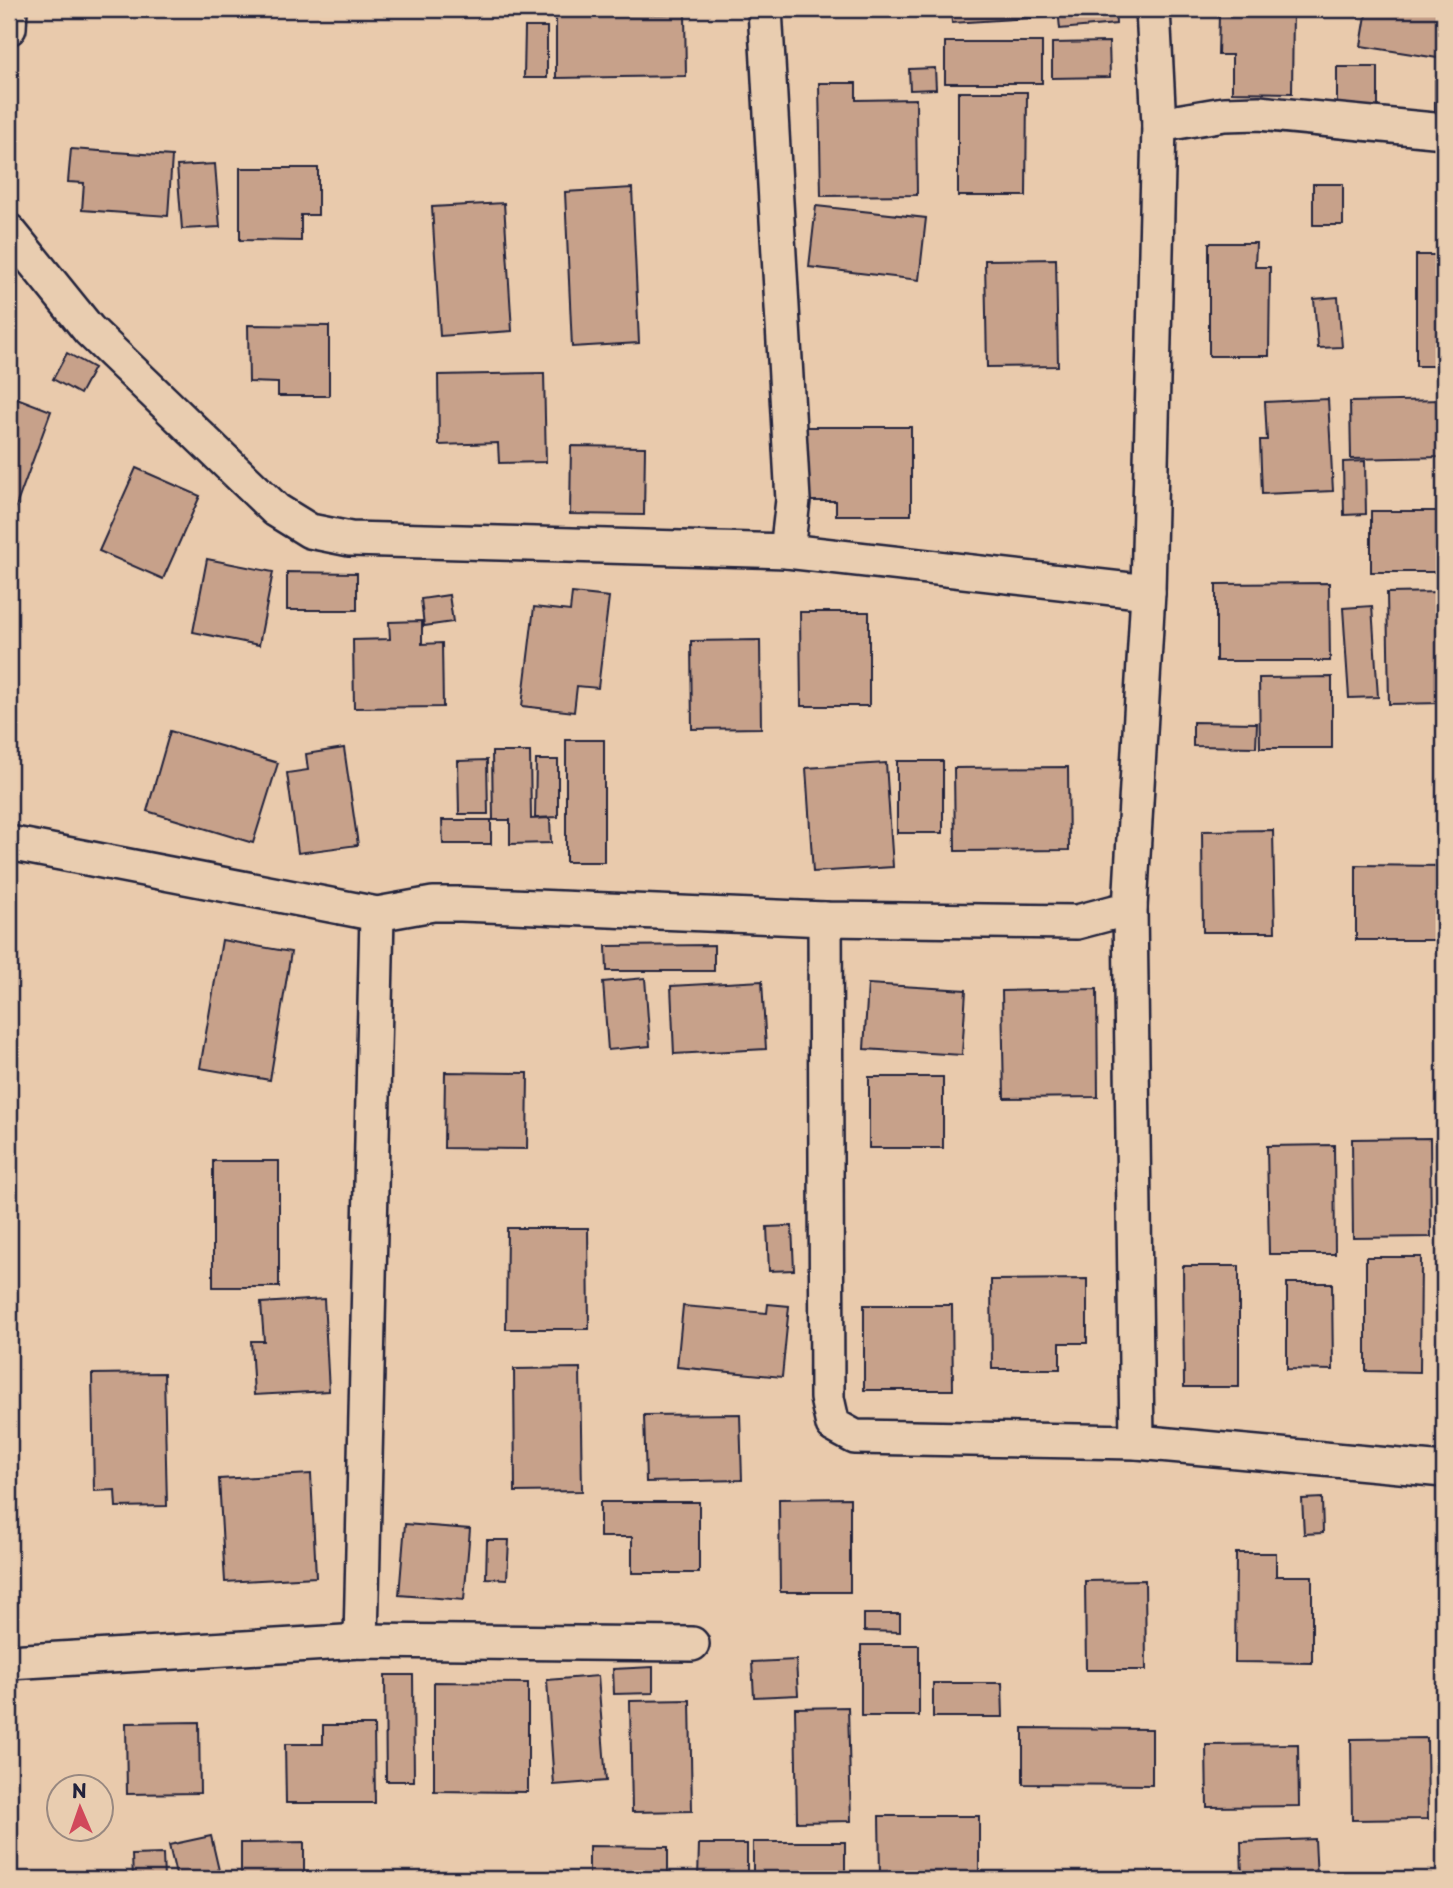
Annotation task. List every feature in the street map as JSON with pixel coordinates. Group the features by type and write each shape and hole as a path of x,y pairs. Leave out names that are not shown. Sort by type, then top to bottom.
{"street":[{"path":"9,28 10,9"},
{"path":"765,9 793,500 787,551"},
{"path":"1137,1441 1130,908 1148,592 1159,125 1153,9"},
{"path":"1159,125 1224,114 1259,113 1444,131"},
{"path":"9,231 89,330 276,510 310,531 350,539 787,551 1148,592"},
{"path":"9,843 377,914 433,904 461,904 825,919 1077,922 1130,908"},
{"path":"361,1641 377,914"},
{"path":"825,919 827,1398 833,1425 855,1437 1137,1441 1444,1470"},
{"path":"1077,922 1130,949"},
{"path":"9,1662 361,1641 692,1644"}],"building":[{"path":"951,9 1045,9 1046,17 952,23"},
{"path":"1058,9 1115,9 1116,24 1060,29"},
{"path":"1239,9 1293,9 1292,93 1232,92 1232,55 1218,55 1219,15 1239,16"},
{"path":"1367,9 1444,9 1444,59 1361,46"},
{"path":"685,14 686,76 556,78 556,17"},
{"path":"525,27 547,27 547,78 524,78"},
{"path":"945,42 1042,42 1042,83 945,83"},
{"path":"1109,42 1110,77 1052,78 1052,43"},
{"path":"1337,67 1378,67 1378,107 1337,106"},
{"path":"935,68 936,89 910,90 909,69"},
{"path":"1435,80 1444,80 1444,121 1435,121"},
{"path":"819,83 856,83 856,100 916,99 917,195 821,196"},
{"path":"958,92 1027,92 1026,196 958,196"},
{"path":"71,149 172,156 168,216 82,210 84,183 68,182"},
{"path":"215,164 220,227 182,229 177,166"},
{"path":"240,168 318,168 318,215 301,215 301,241 240,240"},
{"path":"1313,184 1343,184 1343,225 1313,225"},
{"path":"632,188 639,343 572,347 565,192"},
{"path":"504,203 512,331 440,336 432,207"},
{"path":"816,206 926,218 919,280 809,267"},
{"path":"1209,243 1256,243 1255,267 1270,267 1269,356 1209,356"},
{"path":"1416,255 1444,255 1444,366 1416,366"},
{"path":"1056,259 1058,366 987,367 985,260"},
{"path":"1338,297 1342,347 1318,348 1314,299"},
{"path":"248,325 329,326 329,396 278,396 278,383 249,382"},
{"path":"67,353 94,368 80,394 53,379"},
{"path":"544,373 546,462 499,463 498,443 439,445 438,375"},
{"path":"9,395 51,411 12,517 9,516"},
{"path":"1328,399 1333,491 1262,494 1260,440 1267,440 1265,402"},
{"path":"1444,400 1444,457 1351,459 1350,402"},
{"path":"804,427 911,427 911,515 836,515 836,501 804,501"},
{"path":"571,446 645,447 644,515 570,514"},
{"path":"1365,461 1366,514 1344,515 1343,462"},
{"path":"136,468 200,496 163,579 99,551"},
{"path":"1371,511 1444,511 1444,572 1371,572"},
{"path":"207,559 273,572 259,645 193,632"},
{"path":"287,572 357,573 357,610 287,610"},
{"path":"1329,583 1330,661 1216,661 1216,584"},
{"path":"1444,592 1444,703 1389,704 1387,593"},
{"path":"572,593 609,597 598,688 577,686 574,712 522,706 534,607 570,611"},
{"path":"449,595 453,622 424,626 421,599"},
{"path":"1372,606 1378,697 1349,698 1343,608"},
{"path":"800,612 869,612 869,706 801,706"},
{"path":"422,621 422,644 442,643 443,707 354,708 353,640 390,639 389,622"},
{"path":"760,640 761,728 692,729 691,641"},
{"path":"1332,677 1332,748 1260,748 1259,678"},
{"path":"1193,722 1257,723 1256,747 1193,746"},
{"path":"170,731 278,763 253,843 147,811"},
{"path":"566,740 604,740 604,862 566,862"},
{"path":"344,748 358,845 298,853 287,773 308,770 306,754"},
{"path":"492,752 530,752 531,819 550,818 551,843 510,844 510,820 493,820"},
{"path":"487,760 488,814 459,814 458,761"},
{"path":"536,760 558,760 558,817 535,818"},
{"path":"897,761 943,761 943,833 897,833"},
{"path":"886,763 893,867 813,872 806,768"},
{"path":"1068,767 1069,850 955,851 954,768"},
{"path":"442,820 491,820 491,844 443,844"},
{"path":"1273,830 1275,932 1203,932 1202,831"},
{"path":"1356,865 1444,866 1444,940 1356,940"},
{"path":"222,940 291,952 270,1080 200,1068"},
{"path":"714,945 714,971 607,971 606,946"},
{"path":"645,978 650,1046 608,1050 603,982"},
{"path":"762,981 766,1049 674,1054 671,986"},
{"path":"868,984 966,990 962,1055 864,1049"},
{"path":"1097,989 1098,1097 1004,1098 1002,991"},
{"path":"445,1072 528,1073 527,1149 444,1148"},
{"path":"869,1077 943,1077 943,1148 869,1148"},
{"path":"1430,1138 1431,1237 1353,1238 1352,1139"},
{"path":"1334,1145 1335,1254 1269,1254 1267,1146"},
{"path":"213,1161 279,1161 279,1287 213,1287"},
{"path":"792,1226 794,1270 769,1271 767,1227"},
{"path":"507,1228 588,1228 589,1329 506,1329"},
{"path":"1366,1257 1421,1257 1420,1372 1366,1371"},
{"path":"1183,1266 1239,1266 1239,1387 1184,1387"},
{"path":"1087,1279 1087,1343 1060,1343 1060,1369 992,1369 991,1280"},
{"path":"1287,1283 1332,1283 1333,1370 1287,1369"},
{"path":"324,1299 329,1391 254,1395 251,1341 264,1341 261,1303"},
{"path":"768,1304 789,1306 782,1377 677,1367 683,1306 767,1313"},
{"path":"864,1305 952,1305 953,1390 864,1390"},
{"path":"580,1368 582,1491 515,1492 514,1369"},
{"path":"164,1373 167,1506 116,1507 115,1490 94,1491 92,1374"},
{"path":"740,1414 742,1480 646,1482 644,1415"},
{"path":"311,1474 316,1577 225,1582 219,1479"},
{"path":"850,1498 850,1592 780,1592 779,1499"},
{"path":"1322,1498 1323,1533 1304,1534 1302,1499"},
{"path":"600,1502 699,1502 699,1573 632,1573 632,1537 600,1537"},
{"path":"405,1524 470,1529 464,1600 399,1595"},
{"path":"487,1540 509,1540 507,1579 486,1578"},
{"path":"1236,1553 1276,1553 1276,1576 1312,1576 1312,1663 1235,1662"},
{"path":"1145,1580 1146,1670 1086,1670 1085,1581"},
{"path":"864,1614 900,1614 900,1632 864,1631"},
{"path":"861,1645 919,1645 919,1716 861,1716"},
{"path":"796,1660 798,1695 754,1697 752,1662"},
{"path":"653,1667 653,1693 614,1694 613,1669"},
{"path":"385,1675 413,1675 414,1781 386,1781"},
{"path":"598,1676 606,1781 554,1785 547,1680"},
{"path":"434,1682 528,1683 528,1792 434,1791"},
{"path":"933,1683 1002,1683 1003,1717 933,1717"},
{"path":"690,1700 692,1811 632,1812 630,1701"},
{"path":"848,1707 851,1821 797,1822 795,1708"},
{"path":"199,1722 200,1793 127,1794 126,1723"},
{"path":"323,1725 374,1725 375,1803 286,1803 285,1744 323,1744"},
{"path":"1023,1728 1152,1729 1152,1785 1023,1784"},
{"path":"1427,1738 1428,1819 1352,1820 1351,1739"},
{"path":"1298,1744 1299,1806 1207,1807 1206,1745"},
{"path":"879,1816 979,1816 979,1879 897,1879 897,1875 880,1876"},
{"path":"211,1836 221,1879 177,1879 169,1845"},
{"path":"1315,1839 1317,1879 1242,1879 1241,1842"},
{"path":"304,1842 304,1879 241,1879 241,1843"},
{"path":"753,1842 845,1842 845,1879 753,1879"},
{"path":"699,1844 747,1844 747,1879 698,1879"},
{"path":"589,1846 668,1847 668,1879 589,1879"},
{"path":"163,1854 164,1879 133,1879 132,1855"}]}
